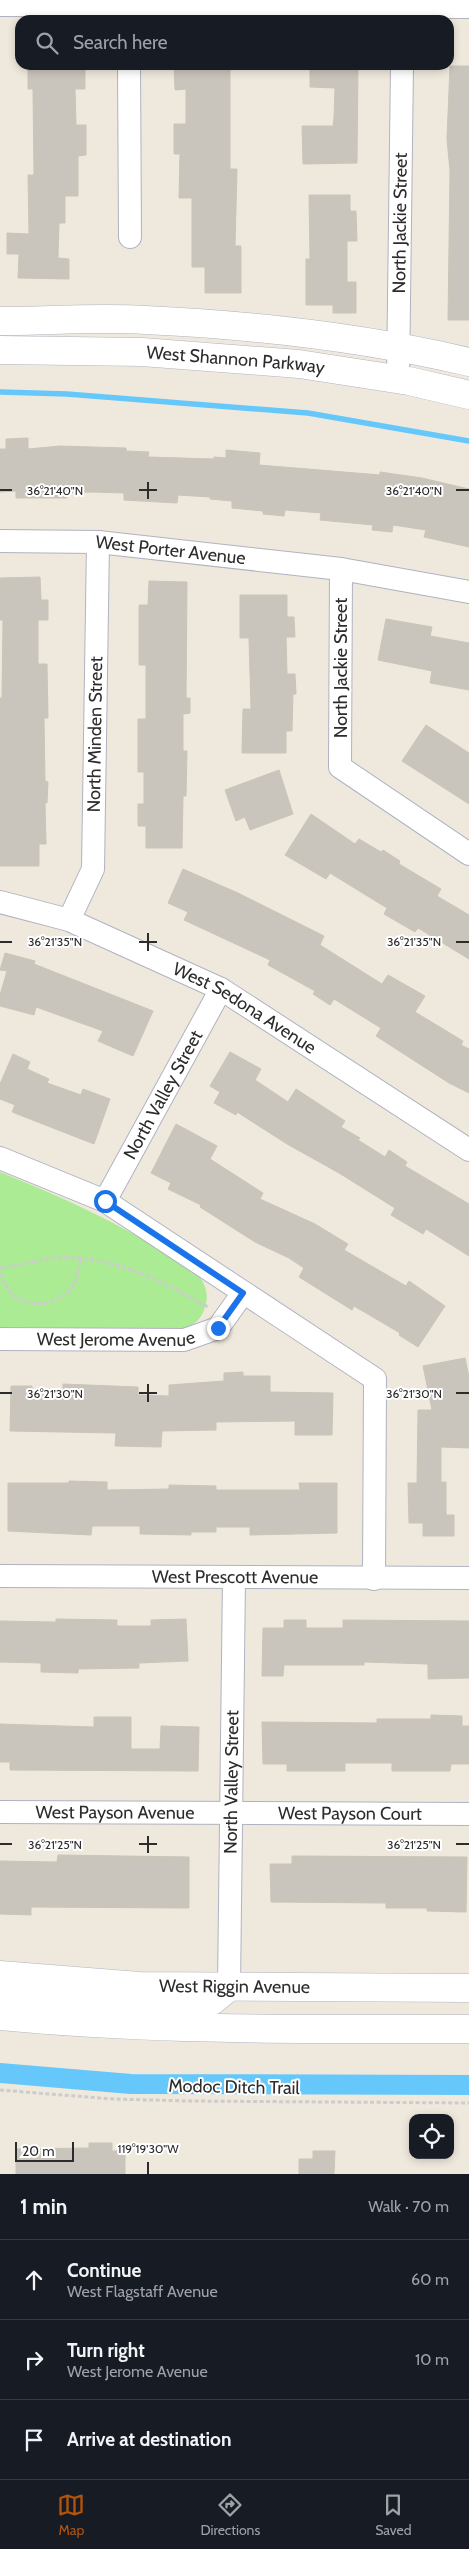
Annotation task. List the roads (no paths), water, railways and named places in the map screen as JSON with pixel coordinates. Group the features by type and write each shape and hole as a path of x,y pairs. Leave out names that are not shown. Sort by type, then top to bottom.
{"main road":[{"name":"West Shannon Parkway","path":"0,321 153,320 301,331 399,346 469,362"},
{"name":"West Shannon Parkway","path":"0,350 142,352 299,364 398,379 469,395"},
{"name":"West Riggin Avenue","path":"0,1975 132,1985 469,1988"},
{"path":"0,1998 6,1996 106,2005 186,2007 212,2001 229,1987"},
{"path":"0,2016 68,2022 167,2027 469,2029"}],"street":[{"path":"0,5 402,13 469,7"},
{"path":"129,70 130,237"},
{"name":"North Jackie Street","path":"398,379 402,70"},
{"name":"West Porter Avenue","path":"0,540 98,542 341,568 469,592"},
{"name":"North Minden Street","path":"69,920 93,869 98,542"},
{"name":"North Jackie Street","path":"341,568 340,767 469,854"},
{"name":"West Sedona Avenue","path":"0,902 69,920 221,989 469,1150"},
{"name":"North Valley Street","path":"105,1201 221,989"},
{"path":"0,1158 105,1201 375,1379 374,1579"},
{"name":"West Jerome Avenue","path":"0,1339 184,1340 218,1328 243,1293"},
{"name":"West Prescott Avenue","path":"0,1576 469,1578"},
{"name":"North Valley Street","path":"229,1987 234,1578"},
{"name":"West Payson Avenue","path":"0,1812 230,1814"},
{"name":"West Payson Court","path":"230,1814 469,1814"}],"waterway":[{"path":"0,392 67,394 308,413 469,441"},
{"path":"0,2073 131,2084 469,2085"}]}
